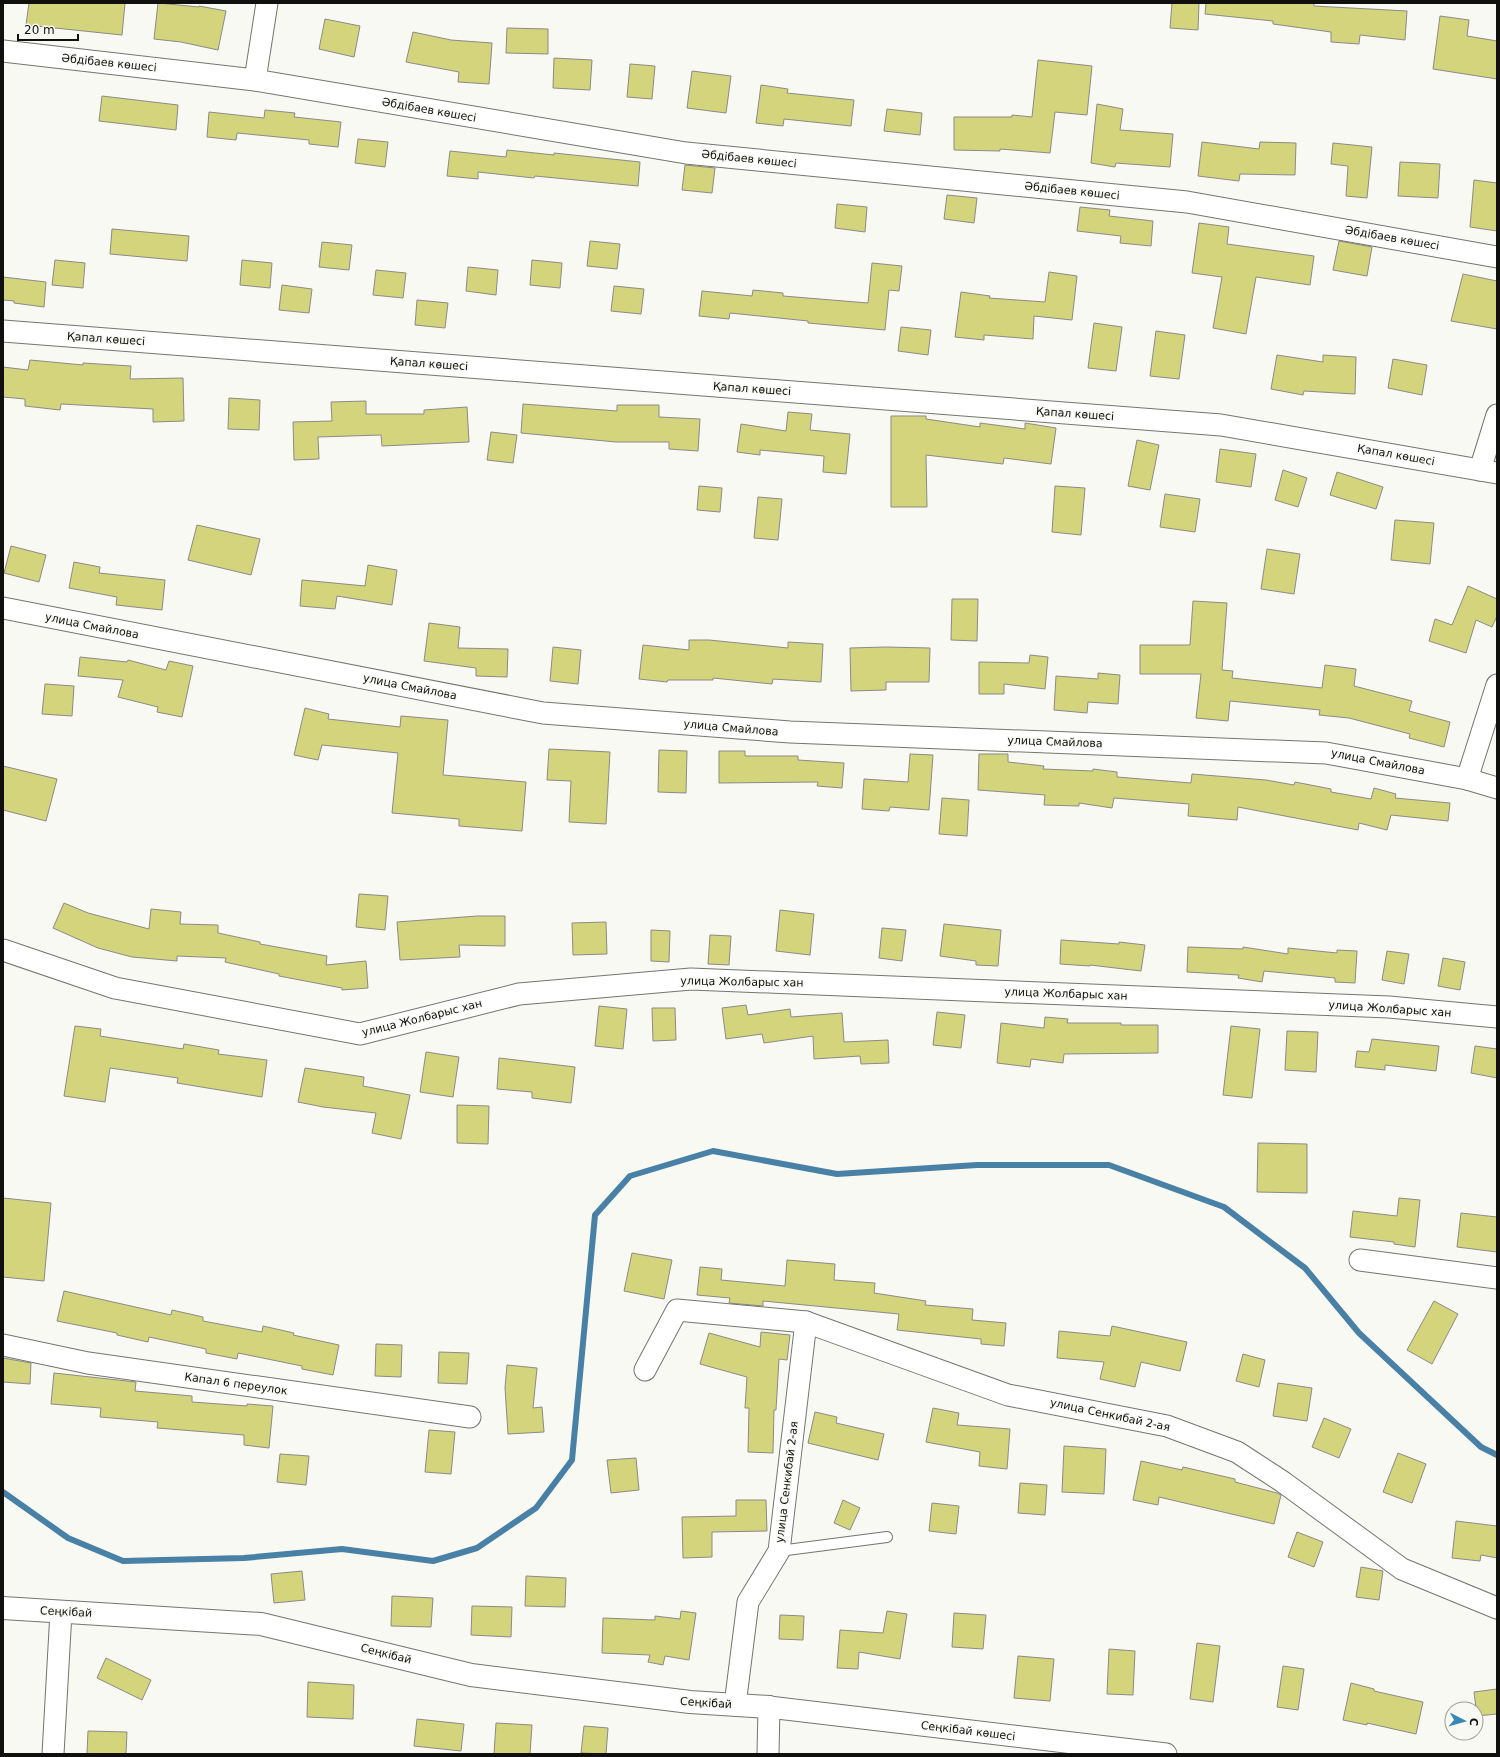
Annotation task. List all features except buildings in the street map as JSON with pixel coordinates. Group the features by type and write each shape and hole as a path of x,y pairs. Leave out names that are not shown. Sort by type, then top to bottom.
{"street":[{"path":"255,80 267,3"},
{"name":"Әбдібаев көшесі","path":"3,51 255,80 686,153 1187,202 1497,257"},
{"name":"Қапал көшесі","path":"3,331 1221,425 1488,471"},
{"path":"1488,471 1497,415"},
{"name":"улица Смайлова","path":"3,608 543,712 790,732 1326,753 1467,779 1497,788"},
{"path":"1467,779 1497,684"},
{"name":"улица Жолбарыс хан","path":"3,950 115,988 360,1034 519,994 691,979 1389,1007 1497,1017"},
{"path":"1360,1260 1497,1278"},
{"name":"улица Сенкибай 2-ая","path":"645,1370 676,1310 806,1322 1008,1395 1167,1426 1237,1452 1283,1482 1402,1569 1497,1608"},
{"name":"улица Сенкибай 2-ая","path":"735,1705 748,1602 779,1551 806,1322"},
{"name":"Капал 6 переулок","path":"3,1345 88,1363 470,1417"},
{"name":"Сеңкібай","path":"3,1608 261,1624 471,1675 690,1702 769,1708"},
{"path":"53,1754 61,1612"},
{"path":"768,1754 769,1708"},
{"name":"Сеңкібай көшесі","path":"769,1708 1166,1754"}],"lane":[{"path":"779,1551 888,1537"}],"waterway":[{"path":"3,1492 68,1538 123,1561 244,1558 342,1549 433,1561 477,1548 536,1508 572,1460 595,1215 630,1176 713,1151 837,1174 977,1165 1109,1165 1224,1207 1305,1268 1359,1333 1481,1447 1497,1455"}]}
